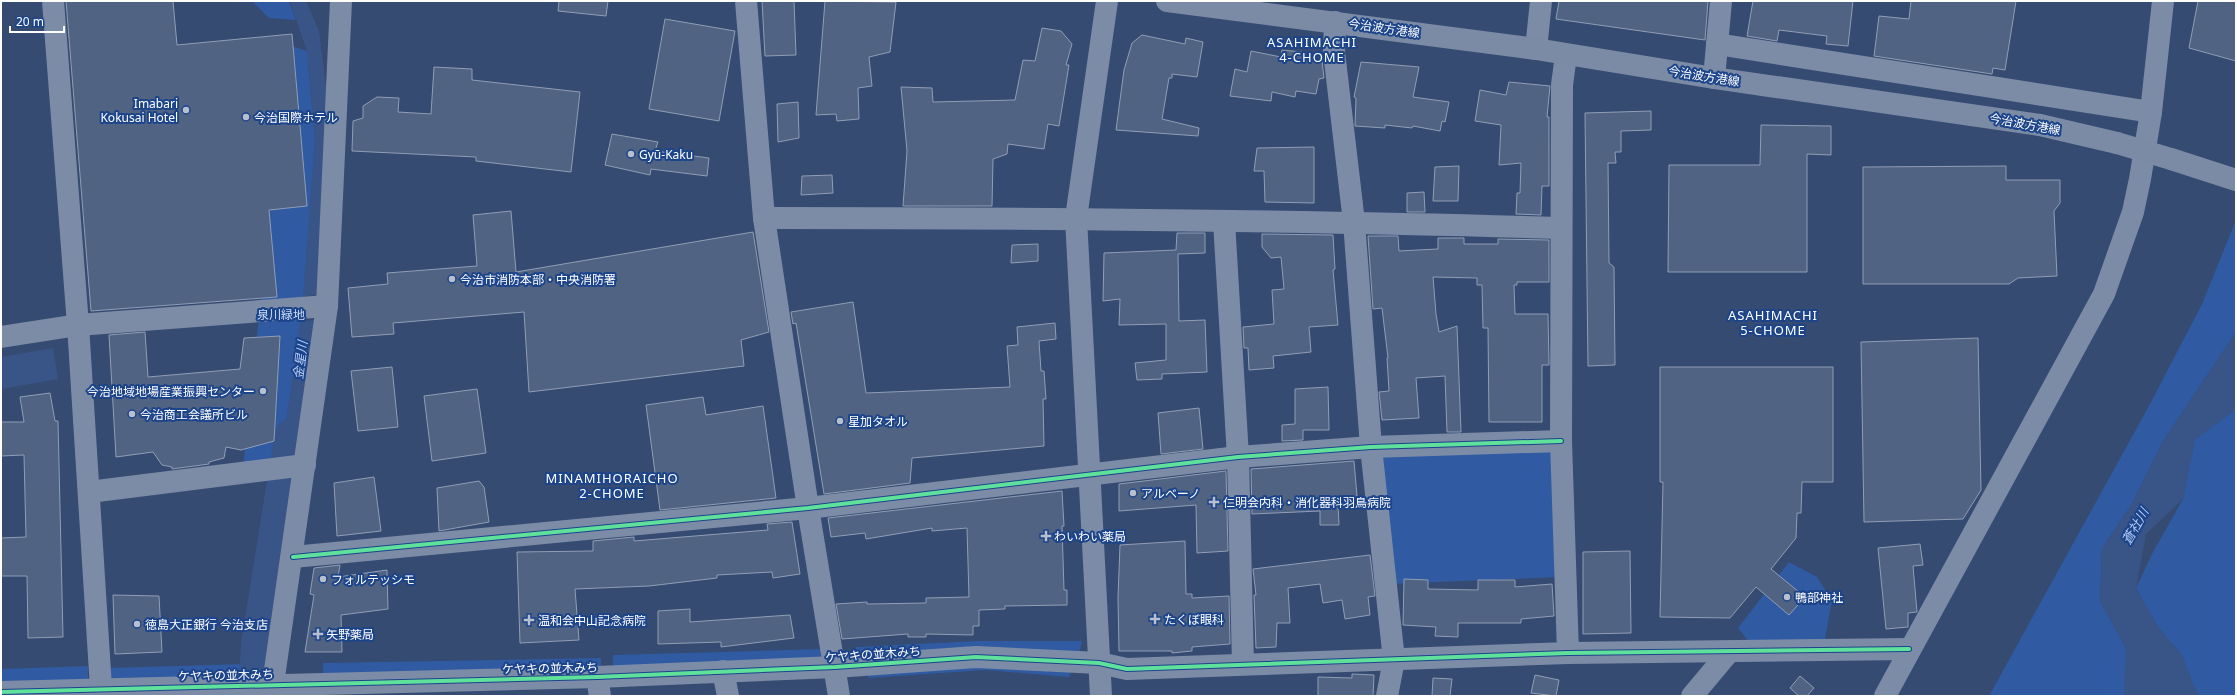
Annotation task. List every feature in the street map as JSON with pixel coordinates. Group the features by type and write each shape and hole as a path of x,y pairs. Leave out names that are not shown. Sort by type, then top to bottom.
{"main road":[{"name":"今治波方港線","path":"1167,1 1536,49 1714,78 2040,126 2117,143 2236,179"}],"street":[{"path":"53,1 78,325 101,688"},
{"path":"273,690 293,557 327,306 341,1"},
{"path":"746,1 764,218 808,508 839,696"},
{"path":"1100,696 1076,218 1107,1"},
{"path":"1536,49 1541,1"},
{"path":"1714,78 1721,1"},
{"path":"1885,696 1909,649 2104,294 2133,212 2151,112 2163,1"},
{"path":"1335,22 1334,52 1354,222 1371,447 1394,660 1387,696"},
{"path":"1717,44 2151,112"},
{"path":"1566,55 1562,85 1560,228 1561,440 1568,653"},
{"path":"764,218 1076,218 1354,222 1560,228"},
{"path":"1224,221 1238,457 1243,664"},
{"path":"1,337 78,325 327,306"},
{"path":"293,557 808,508 1088,476 1238,457 1371,447 1561,440"},
{"path":"89,492 305,464"},
{"name":"ケヤキの並木みち","path":"1,692 101,688 273,690 599,686 723,671 835,667 976,657 1099,663 1127,669 1568,653 1909,649"},
{"path":"1692,696 1729,652"},
{"path":"723,671 728,696"}],"green space":[{"path":"252,1 289,1 296,20 269,18"},
{"name":"泉川緑地","path":"288,45 307,51 315,140 302,315 280,463 243,468"},
{"path":"2236,220 2236,332 2163,441 2132,504 2102,548 2100,601 2126,648 2125,696 1989,696 2150,404 2202,304"},
{"path":"2236,409 2236,696 2198,696 2181,654 2158,627 2136,588 2153,552 2183,499 2195,439"},
{"path":"1558,445 1562,577 1387,584 1383,458 1389,451"},
{"path":"1789,562 1817,577 1832,600 1825,639 1750,643 1738,628"},
{"path":"977,641 1082,641 1079,656 858,659 856,647"},
{"path":"821,649 821,661 613,667 613,655"},
{"path":"601,658 601,671 323,676 323,663"},
{"path":"246,664 246,677 106,681 105,668"},
{"path":"88,666 88,681 1,684 1,669"},
{"path":"1073,667 1069,677 985,670 868,678 868,669"}],"water":[{"path":"290,1 306,1 319,31 329,110 318,294 303,297 315,140 307,51"},
{"path":"315,320 295,458 280,463 301,321"},
{"name":"蒼社川","path":"2236,332 2236,409 2195,439 2183,499 2146,534 2136,588 2158,627 2181,654 2198,696 2124,696 2126,648 2100,601 2102,548 2132,504 2163,441"},
{"path":"53,348 58,379 1,389 1,357"}],"building":[{"name":"Imabari Kokusai Hotel","path":"66,1 173,1 177,45 292,34 307,206 269,210 277,297 91,311"},
{"path":"559,1 608,1 606,16 558,11"},
{"path":"762,1 794,1 796,55 765,56"},
{"path":"825,1 896,2 890,52 869,57 872,86 858,88 859,119 837,121 836,114 816,115"},
{"path":"1559,1 1708,1 1705,40 1556,19"},
{"path":"1753,1 1853,1 1848,46 1826,44 1827,36 1779,30 1777,41 1747,36"},
{"path":"1911,1 2016,1 2005,70 1993,68 1992,74 1874,56 1879,16 1909,19"},
{"path":"2198,1 2236,1 2236,61 2189,48"},
{"path":"665,19 735,31 719,121 649,109"},
{"path":"1042,28 1061,31 1072,44 1066,65 1069,65 1059,126 1048,124 1044,149 1008,144 1007,154 993,159 992,206 903,206 907,151 901,87 932,88 933,102 1015,100 1023,60 1035,61"},
{"path":"1142,35 1185,44 1186,38 1203,42 1197,77 1172,74 1172,78 1169,78 1162,119 1199,128 1198,136 1116,130 1124,70 1132,43"},
{"path":"1282,50 1302,52 1301,59 1322,61 1324,78 1319,79 1316,94 1296,91 1295,97 1272,92 1271,101 1230,96 1235,69 1247,72 1251,51 1281,57"},
{"path":"1361,62 1419,67 1413,97 1449,102 1445,122 1442,121 1440,131 1413,126 1412,128 1385,125 1385,128 1355,126 1356,98 1354,97"},
{"path":"434,67 472,69 472,80 580,92 571,172 476,161 476,157 352,151 353,121 363,118 363,106 377,97 399,98 398,112 431,114"},
{"path":"1509,82 1550,86 1547,117 1549,117 1549,186 1542,186 1541,215 1516,214 1517,193 1520,193 1521,163 1499,165 1501,125 1475,121 1480,90 1506,95"},
{"path":"798,102 799,138 778,142 777,104"},
{"path":"1651,111 1651,130 1621,131 1621,152 1615,152 1616,163 1608,163 1609,263 1614,267 1615,365 1588,366 1585,113"},
{"path":"1761,125 1831,126 1831,155 1807,154 1807,272 1668,272 1669,165 1760,165"},
{"name":"Gyū-Kaku","path":"612,134 658,142 655,151 709,158 707,176 651,169 650,175 605,165"},
{"path":"1314,147 1314,203 1265,202 1264,171 1254,171 1257,148"},
{"path":"1459,166 1458,201 1433,201 1435,167"},
{"path":"2006,166 2006,180 2060,180 2060,203 2054,211 2057,276 2018,278 2009,284 1863,284 1863,167"},
{"path":"832,175 833,193 801,195 802,176"},
{"path":"1424,192 1425,212 1407,212 1407,193"},
{"path":"511,211 516,272 753,232 769,332 741,340 744,366 529,392 524,312 393,323 394,334 352,337 348,288 388,284 387,273 477,266 473,215"},
{"path":"1177,233 1205,233 1205,253 1178,254 1179,321 1205,320 1207,372 1162,374 1162,379 1137,380 1135,363 1166,360 1166,324 1119,325 1120,299 1103,301 1104,253 1176,250"},
{"path":"1262,234 1333,235 1335,269 1333,270 1338,325 1309,327 1311,352 1273,356 1274,368 1249,370 1248,348 1244,348 1243,327 1274,324 1272,290 1284,289 1281,257 1271,258 1262,247"},
{"path":"1368,236 1398,236 1399,251 1438,249 1438,238 1464,238 1464,244 1498,244 1498,239 1549,240 1549,282 1517,282 1517,285 1514,285 1515,314 1548,314 1549,365 1542,365 1542,422 1489,422 1488,328 1483,328 1482,285 1477,285 1477,278 1433,277 1439,332 1457,326 1461,432 1447,432 1445,376 1416,378 1419,418 1382,420 1379,392 1389,391 1388,358 1382,308 1373,309"},
{"path":"1038,244 1038,261 1011,263 1012,245"},
{"path":"853,302 866,393 1010,387 1007,346 1018,345 1017,327 1055,323 1056,339 1039,341 1041,371 1044,371 1046,399 1043,399 1044,446 912,458 910,483 824,494 796,323 793,324 791,312"},
{"path":"145,332 148,377 240,369 244,338 280,336 274,441 241,450 226,447 224,458 209,462 209,464 172,469 172,467 162,465 153,452 116,457 109,335"},
{"path":"1978,338 1981,490 1963,519 1864,522 1861,342"},
{"path":"392,367 398,427 358,431 351,371"},
{"path":"1660,367 1833,367 1833,482 1802,482 1801,513 1797,513 1796,538 1771,569 1805,597 1789,615 1756,587 1730,618 1660,617 1663,482 1660,482"},
{"path":"1328,387 1329,430 1303,430 1303,440 1282,441 1282,425 1295,424 1295,389"},
{"path":"477,389 486,453 432,461 424,396"},
{"path":"50,393 55,421 58,421 63,637 28,638 27,576 1,576 1,538 26,537 24,455 1,456 1,422 24,422 20,397"},
{"path":"703,397 706,415 763,406 776,498 660,510 646,405"},
{"path":"1199,408 1203,449 1161,454 1158,413"},
{"path":"1354,461 1357,496 1348,497 1348,503 1338,503 1339,525 1320,525 1320,511 1252,514 1251,469"},
{"path":"1226,471 1228,551 1197,553 1196,505 1119,511 1119,484"},
{"path":"374,477 381,531 337,536 334,483"},
{"path":"479,481 484,487 489,522 439,531 437,488"},
{"path":"1062,491 1064,526 1062,526 1064,590 1067,590 1067,605 1005,606 1005,609 979,610 979,626 973,626 973,635 926,634 926,637 908,637 908,634 842,639 836,604 867,602 867,604 926,603 926,598 969,597 967,528 932,531 932,528 866,539 865,533 831,537 828,518"},
{"path":"792,522 800,574 773,578 772,572 717,575 717,578 649,586 575,589 579,640 520,643 517,552 593,551 593,541 634,537 634,541 768,530 767,524"},
{"path":"1185,541 1186,594 1192,594 1192,598 1229,596 1230,644 1192,647 1192,651 1172,653 1172,651 1119,651 1118,597 1120,545"},
{"path":"1920,544 1923,565 1913,566 1917,612 1908,613 1908,627 1886,629 1878,548"},
{"path":"1630,551 1631,633 1583,634 1583,552"},
{"path":"1370,555 1375,596 1368,597 1370,615 1345,619 1342,600 1323,603 1320,584 1288,588 1290,623 1277,623 1276,647 1256,648 1254,595 1256,595 1253,569"},
{"path":"340,565 338,577 387,570 388,609 341,615 342,652 305,652 314,595 310,594 314,568"},
{"path":"1404,579 1428,580 1428,589 1478,590 1478,580 1515,580 1515,587 1552,584 1554,616 1521,619 1521,623 1458,623 1458,637 1435,636 1436,627 1403,625"},
{"name":"徳島大正銀行 今治支店","path":"113,595 159,596 162,652 115,654"},
{"path":"690,609 690,622 790,615 794,638 721,647 721,642 658,644 658,611"},
{"path":"1352,674 1374,675 1373,696 1318,696 1318,677 1352,678"},
{"path":"1535,675 1559,680 1556,696 1531,693"},
{"path":"1800,676 1814,688 1807,696 1799,696 1790,688"},
{"path":"1433,678 1452,679 1450,696 1432,696"}],"waterway":[{"name":"金星川","path":"254,696 258,642 291,435"}],"cycle path":[{"path":"293,557 808,508 1238,457 1371,447 1561,441"},
{"path":"1,692 597,677 835,667 976,657 1099,663 1127,669 1568,653 1909,649"}],"place":[{"name":"Imabari Kokusai Hotel","path":"186,110"},
{"name":"今治国際ホテル","path":"246,117"},
{"name":"Gyū-Kaku","path":"631,154"},
{"name":"今治市消防本部・中央消防署","path":"452,279"},
{"name":"今治地域地場産業振興センター","path":"263,391"},
{"name":"今治商工会議所ビル","path":"132,414"},
{"name":"星加タオル","path":"840,421"},
{"name":"アルベーノ","path":"1133,493"},
{"name":"仁明会内科・消化器科羽鳥病院","path":"1214,502"},
{"name":"わいわい薬局","path":"1046,536"},
{"name":"フォルテッシモ","path":"323,579"},
{"name":"鴨部神社","path":"1787,597"},
{"name":"たくぼ眼科","path":"1155,619"},
{"name":"温和会中山記念病院","path":"529,620"},
{"name":"徳島大正銀行 今治支店","path":"137,624"},
{"name":"矢野薬局","path":"318,634"}],"district":[{"name":"ASAHIMACHI 4-CHOME","path":"1312,50"},
{"name":"ASAHIMACHI 5-CHOME","path":"1773,322"},
{"name":"MINAMIHORAICHO 2-CHOME","path":"612,486"}]}
